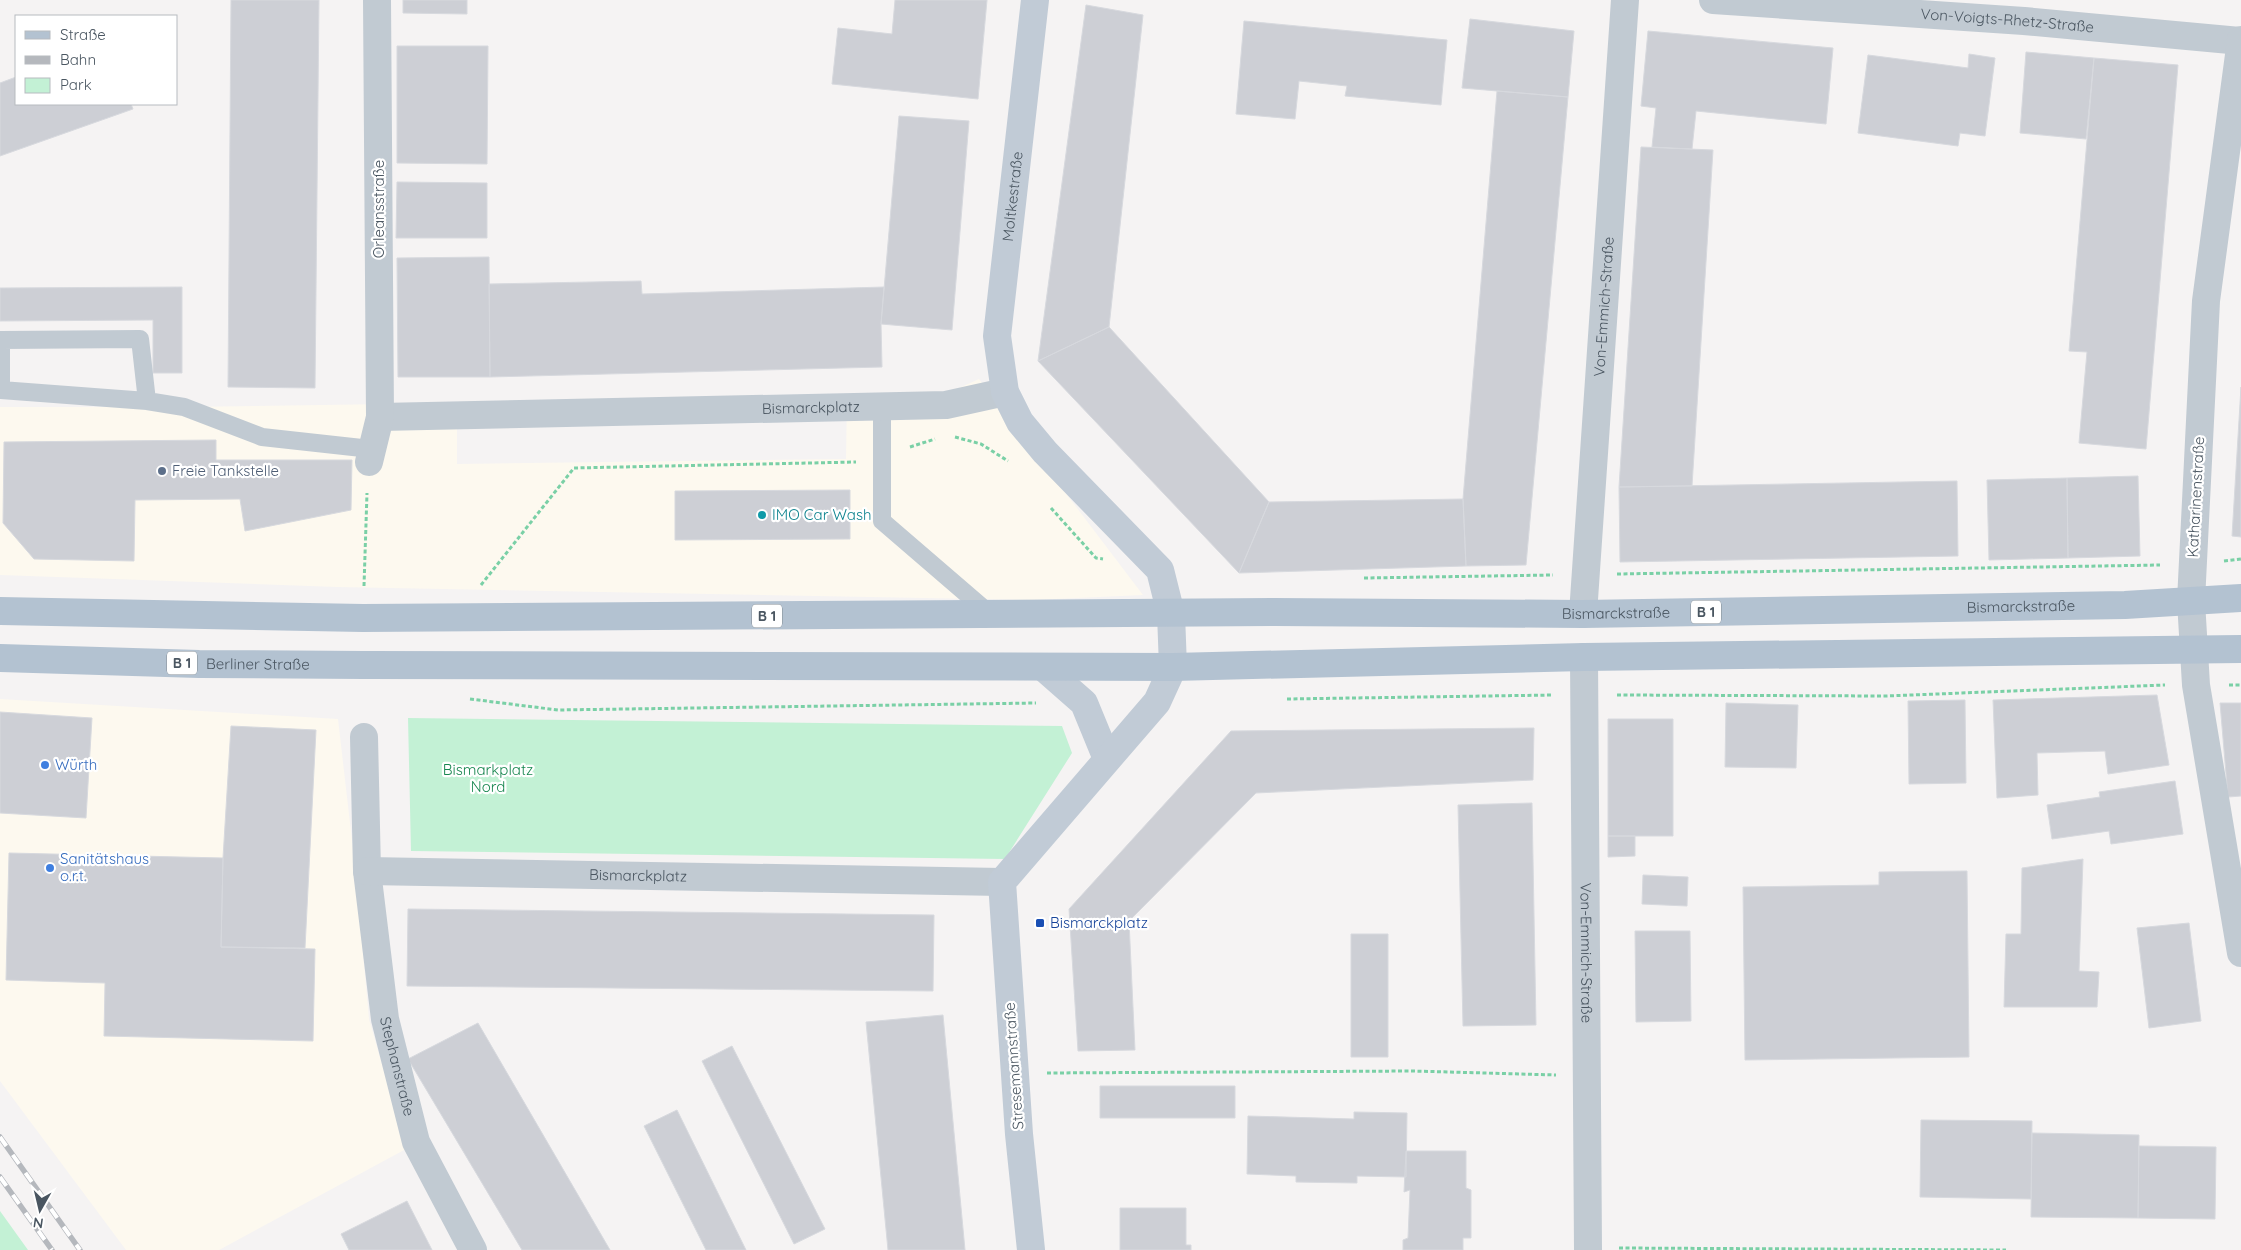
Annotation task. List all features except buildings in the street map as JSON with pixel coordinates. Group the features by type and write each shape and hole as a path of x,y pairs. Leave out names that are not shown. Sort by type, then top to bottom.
{"main road":[{"name":"Bismarckstraße","path":"1171,614 1584,614 2125,605 2241,598"},
{"name":"B 1","path":"0,611 363,618 1171,614"},
{"name":"B 1","path":"1043,667 1172,667 1886,652 2193,651 2241,649"},
{"name":"Berliner Straße","path":"0,658 199,664 1043,667"}],"street":[{"name":"Orleansstraße","path":"377,0 380,417"},
{"name":"Moltkestraße","path":"1005,392 996,336 1035,0"},
{"name":"Von-Emmich-Straße","path":"1584,614 1625,0"},
{"name":"Von-Voigts-Rhetz-Straße","path":"1713,0 2024,21 2241,41"},
{"name":"Katharinenstraße","path":"2241,41 2234,134 2206,300 2191,601 2196,685 2241,953"},
{"name":"Bismarckplatz","path":"380,417 946,405 1005,392"},
{"path":"1002,882 1157,702 1172,667 1171,614 1160,570 1045,452 1020,422 1005,392"},
{"path":"370,456 380,417"},
{"name":"Von-Emmich-Straße","path":"1584,657 1588,1249"},
{"path":"1043,667 1084,702 1107,759"},
{"path":"364,737 367,871"},
{"name":"Bismarckplatz","path":"367,871 1002,882"},
{"name":"Stephanstraße","path":"367,871 385,1019 416,1142 473,1250"},
{"name":"Stresemannstraße","path":"1002,882 1019,1134 1031,1250"}],"lane":[{"path":"147,401 140,339 1,340 1,390 147,401 184,407 262,438 370,456"},
{"path":"882,406 882,521 990,614"}],"path":[{"path":"949,435 981,444 1009,461"},
{"path":"479,586 574,468 854,463 940,438"},
{"path":"364,591 370,456"},
{"path":"1049,506 1096,558"},
{"path":"1362,578 2192,564 2241,560"},
{"path":"1283,699 1584,695 1886,696 2126,686 2241,685"},
{"path":"1015,1074 1413,1070 1587,1076"},
{"path":"1588,1249 2006,1250"}],"shaded area":[{"path":"979,379 1143,595 1033,600 337,587 0,575 0,407 184,407 457,403 457,464 846,459 847,396 946,394"},
{"path":"0,699 338,719 355,866 369,1019 406,1149 219,1250 126,1250 0,1081"}],"green space":[{"name":"Bismarkplatz Nord","path":"408,718 1062,726 1072,753 1005,859 411,851"},
{"path":"0,1211 28,1250 0,1250"}],"railway":[{"path":"0,1137 80,1250"},
{"path":"0,1177 52,1250"}],"place":[{"name":"Freie Tankstelle","path":"162,471"},
{"name":"IMO Car Wash","path":"762,515"},
{"name":"Würth","path":"45,765"},
{"name":"Sanitätshaus o.r.t.","path":"50,868"},
{"name":"Bismarckplatz","path":"1040,923"}]}
